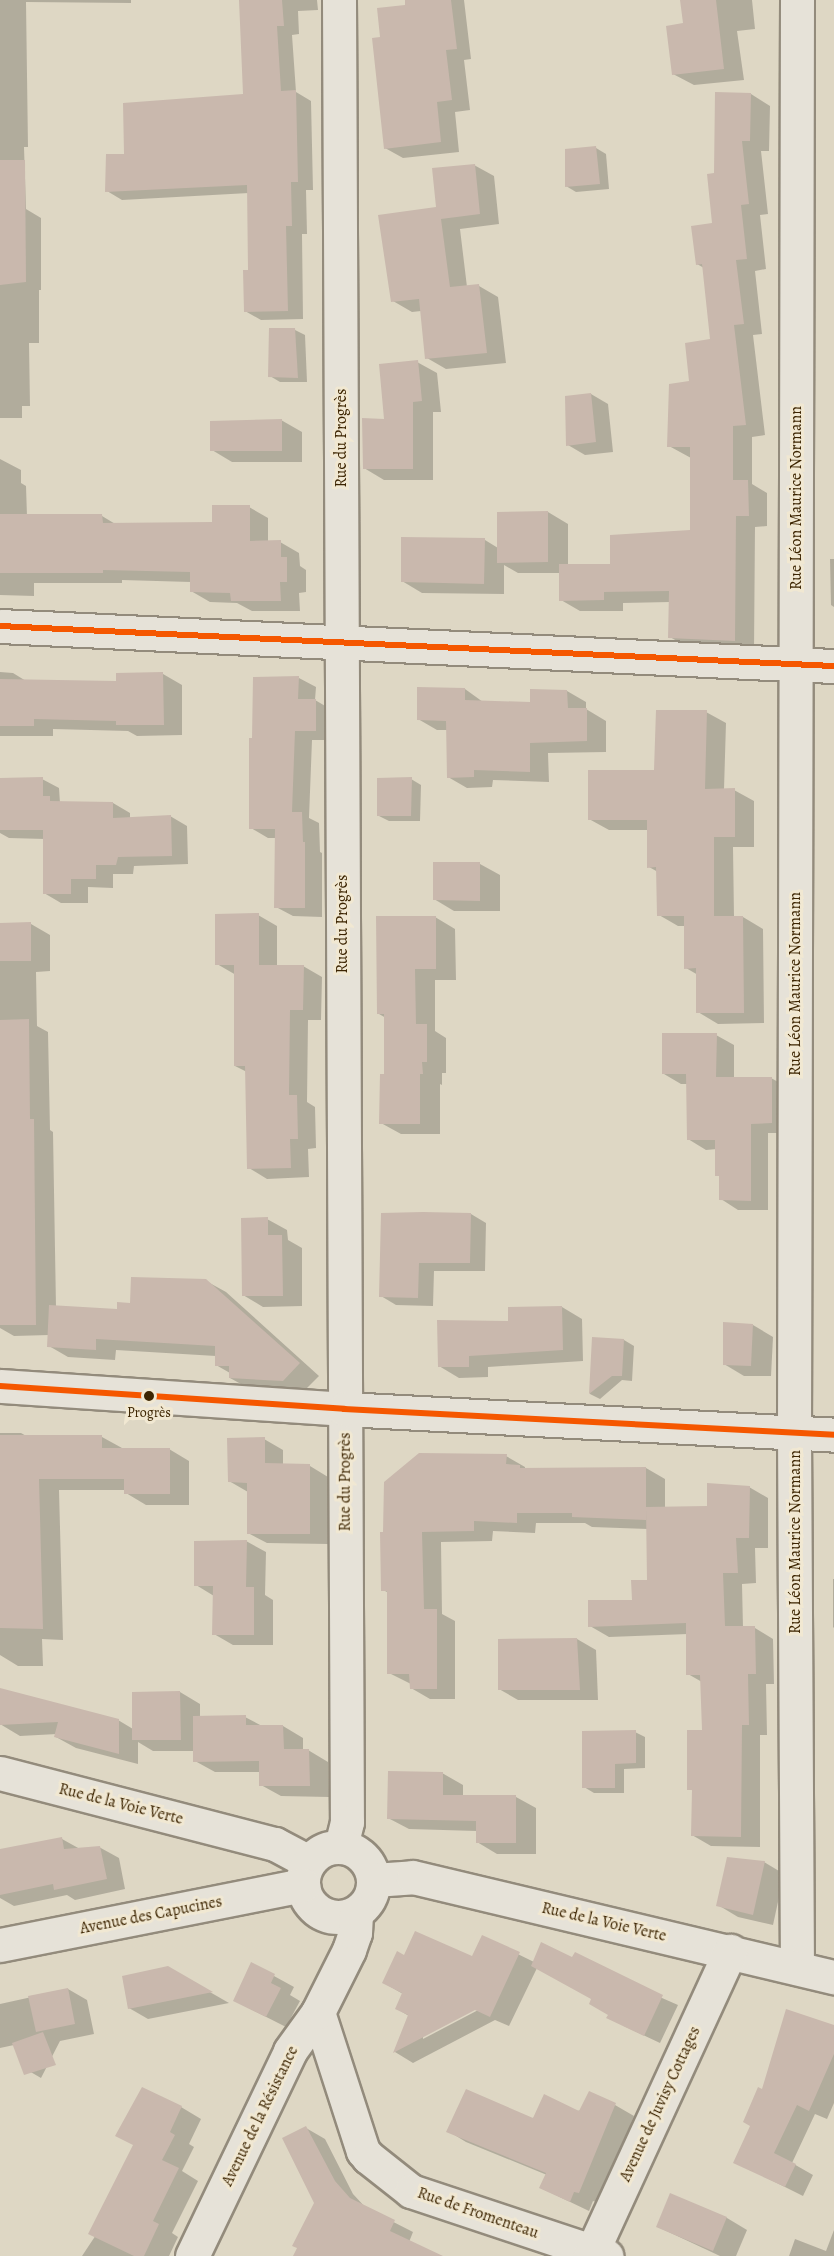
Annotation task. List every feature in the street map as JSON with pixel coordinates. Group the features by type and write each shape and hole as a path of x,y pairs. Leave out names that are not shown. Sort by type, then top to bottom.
{"street":[{"name":"Rue du Progrès","path":"339,0 347,1822 341,1846"},
{"name":"Rue Léon Maurice Normann","path":"797,0 794,1433 797,1968"},
{"path":"0,626 834,666"},
{"path":"0,1386 344,1409 834,1435"},
{"name":"Rue de la Voie Verte","path":"0,1773 275,1844 306,1873"},
{"path":"341,1846 357,1852 369,1864 374,1880 372,1892 366,1904 356,1913 342,1917 327,1916 315,1909 306,1898 306,1873 323,1850 341,1846"},
{"name":"Avenue des Capucines","path":"0,1945 306,1873"},
{"name":"Rue de la Voie Verte","path":"374,1880 413,1877 834,1977"},
{"name":"Avenue de la Résistance","path":"192,2256 290,2051 318,2012 356,1933 356,1913"},
{"name":"Avenue de Juvisy Cottages","path":"596,2254 730,1952"},
{"name":"Rue de Fromenteau","path":"318,2012 363,2151 368,2157 411,2191 596,2254"}],"building":[{"path":"239,0 282,0 284,26 277,26 281,91 296,90 298,182 291,182 292,226 286,226 288,311 244,312 243,270 248,270 247,185 105,192 106,154 124,154 123,103 243,94"},
{"path":"405,0 451,0 457,49 446,50 452,100 437,102 441,142 384,149 372,38 380,37 377,8 405,5"},
{"path":"680,0 716,0 724,69 672,75 666,26 683,23"},
{"path":"715,92 751,93 750,141 742,141 749,204 741,205 747,259 736,260 744,324 734,325 746,425 733,426 733,480 748,480 749,516 736,516 735,641 668,638 669,591 604,592 604,600 559,601 559,564 610,564 610,535 690,530 690,447 667,447 669,384 689,381 685,343 710,339 702,264 696,265 691,226 712,223 707,174 714,173"},
{"path":"596,146 600,184 565,187 565,149"},
{"path":"0,160 25,160 26,282 0,285"},
{"path":"475,164 480,214 441,219 450,287 479,284 487,353 425,359 419,299 391,302 378,215 436,207 432,168"},
{"path":"269,328 295,328 298,378 268,377"},
{"path":"418,360 422,401 413,402 413,469 363,469 362,418 384,419 379,364"},
{"path":"591,393 596,442 566,446 565,396"},
{"path":"282,419 282,451 210,451 210,421"},
{"path":"212,505 250,505 250,541 281,540 281,557 287,557 287,582 280,582 281,601 231,601 230,593 190,592 190,572 103,570 103,573 0,573 0,514 102,514 103,523 212,522"},
{"path":"548,511 548,562 497,563 497,512"},
{"path":"401,537 485,538 484,584 401,582"},
{"path":"163,672 164,725 116,725 116,721 34,719 34,726 0,726 0,679 116,681 116,673"},
{"path":"299,676 298,699 316,699 316,731 295,731 292,812 302,812 303,842 305,842 305,908 274,908 275,829 249,829 249,738 252,738 253,677"},
{"path":"417,687 465,688 465,700 530,702 530,689 567,690 568,708 587,708 587,741 530,743 530,772 474,770 474,777 447,778 446,721 417,720"},
{"path":"656,710 707,710 705,789 735,788 735,837 714,837 714,916 743,916 744,1013 696,1013 696,968 684,969 684,916 657,916 656,867 647,868 647,820 588,820 588,770 654,770"},
{"path":"43,777 43,796 50,796 50,801 113,802 113,818 171,815 172,856 118,857 116,865 96,865 96,879 71,879 71,894 43,894 43,830 0,830 0,778"},
{"path":"412,777 411,816 377,816 377,778"},
{"path":"433,862 480,862 480,901 433,900"},
{"path":"259,913 259,965 304,965 303,1010 290,1010 289,1095 297,1095 298,1139 290,1139 291,1168 247,1169 245,1066 234,1066 234,965 215,965 215,914"},
{"path":"376,916 436,916 436,969 415,969 416,1024 427,1024 427,1062 422,1062 423,1074 420,1074 420,1124 379,1124 380,1074 384,1074 384,1014 377,1014"},
{"path":"31,922 31,961 0,961 0,923"},
{"path":"29,1019 30,1119 34,1119 36,1325 0,1325 0,1020"},
{"path":"662,1033 717,1033 716,1077 772,1077 772,1123 751,1124 751,1201 719,1200 719,1176 715,1176 715,1140 687,1140 686,1074 662,1074"},
{"path":"381,1213 471,1213 470,1263 419,1263 418,1298 379,1297"},
{"path":"268,1217 268,1235 282,1235 283,1296 242,1296 241,1218"},
{"path":"131,1277 206,1279 300,1363 283,1381 229,1378 229,1366 215,1366 215,1346 96,1339 96,1350 47,1347 49,1305 117,1309 117,1302 130,1303"},
{"path":"562,1306 563,1350 469,1356 469,1367 438,1367 437,1320 508,1321 508,1307"},
{"path":"723,1322 753,1324 751,1366 723,1365"},
{"path":"592,1337 624,1339 622,1376 612,1376 589,1394"},
{"path":"0,1435 102,1435 102,1448 170,1448 170,1494 124,1494 124,1479 39,1479 43,1629 0,1628"},
{"path":"265,1437 265,1463 310,1464 310,1534 247,1534 247,1483 228,1482 227,1438"},
{"path":"419,1453 507,1454 506,1464 520,1465 520,1468 646,1467 646,1507 707,1506 707,1483 750,1486 749,1538 736,1538 738,1573 723,1573 725,1626 755,1626 756,1674 748,1674 749,1725 742,1725 741,1837 691,1836 692,1790 687,1790 687,1730 702,1730 700,1675 686,1675 686,1623 588,1627 588,1600 632,1600 631,1580 647,1580 646,1509 646,1520 572,1517 572,1513 517,1513 517,1523 474,1521 474,1531 422,1532 424,1609 437,1609 437,1689 410,1689 409,1674 387,1674 387,1591 381,1591 380,1532 383,1532 384,1482"},
{"path":"247,1540 246,1587 254,1587 254,1635 212,1635 213,1586 194,1586 194,1541"},
{"path":"577,1638 580,1690 498,1690 498,1639"},
{"path":"0,1688 119,1719 119,1754 54,1737 58,1722 0,1725"},
{"path":"180,1691 181,1740 132,1740 132,1692"},
{"path":"246,1715 246,1725 283,1725 284,1749 309,1749 310,1786 259,1786 259,1761 193,1762 193,1716"},
{"path":"636,1730 636,1763 615,1764 615,1788 582,1788 582,1731"},
{"path":"388,1771 443,1772 443,1795 516,1795 516,1843 476,1843 476,1821 387,1819"},
{"path":"62,1837 64,1849 100,1846 107,1879 54,1890 53,1884 0,1895 0,1849"},
{"path":"727,1857 765,1861 753,1915 716,1906"},
{"path":"415,1931 472,1956 482,1935 520,1952 490,2017 475,2010 393,2053 408,2015 395,2009 402,1993 382,1983 397,1951 404,1955"},
{"path":"541,1942 572,1957 575,1952 663,1995 644,2036 606,2018 608,2015 589,2004 591,1999 531,1966"},
{"path":"251,1962 275,1974 271,1983 281,1988 266,2017 233,2001"},
{"path":"168,1966 213,1992 128,2009 122,1976"},
{"path":"68,1988 75,2024 36,2032 28,1996"},
{"path":"786,2009 834,2025 834,2054 809,2111 797,2105 774,2153 796,2164 785,2187 733,2163 750,2126 743,2122 758,2087 762,2089"},
{"path":"43,2032 56,2065 24,2075 12,2043"},
{"path":"142,2087 182,2106 170,2132 175,2135 162,2160 179,2168 153,2221 159,2224 144,2256 134,2256 88,2234 133,2145 115,2136"},
{"path":"466,2089 533,2118 544,2094 579,2111 589,2091 616,2103 579,2193 574,2192 570,2202 539,2188 546,2173 446,2132"},
{"path":"306,2126 335,2181 350,2198 395,2220 390,2231 443,2256 293,2256 297,2248 292,2246 314,2203 282,2138"},
{"path":"670,2193 727,2217 713,2251 656,2227"}],"transit line":[{"path":"0,626 834,666"},
{"path":"0,1386 344,1409 834,1435"}],"place":[{"name":"Progrès","path":"149,1396"}]}
